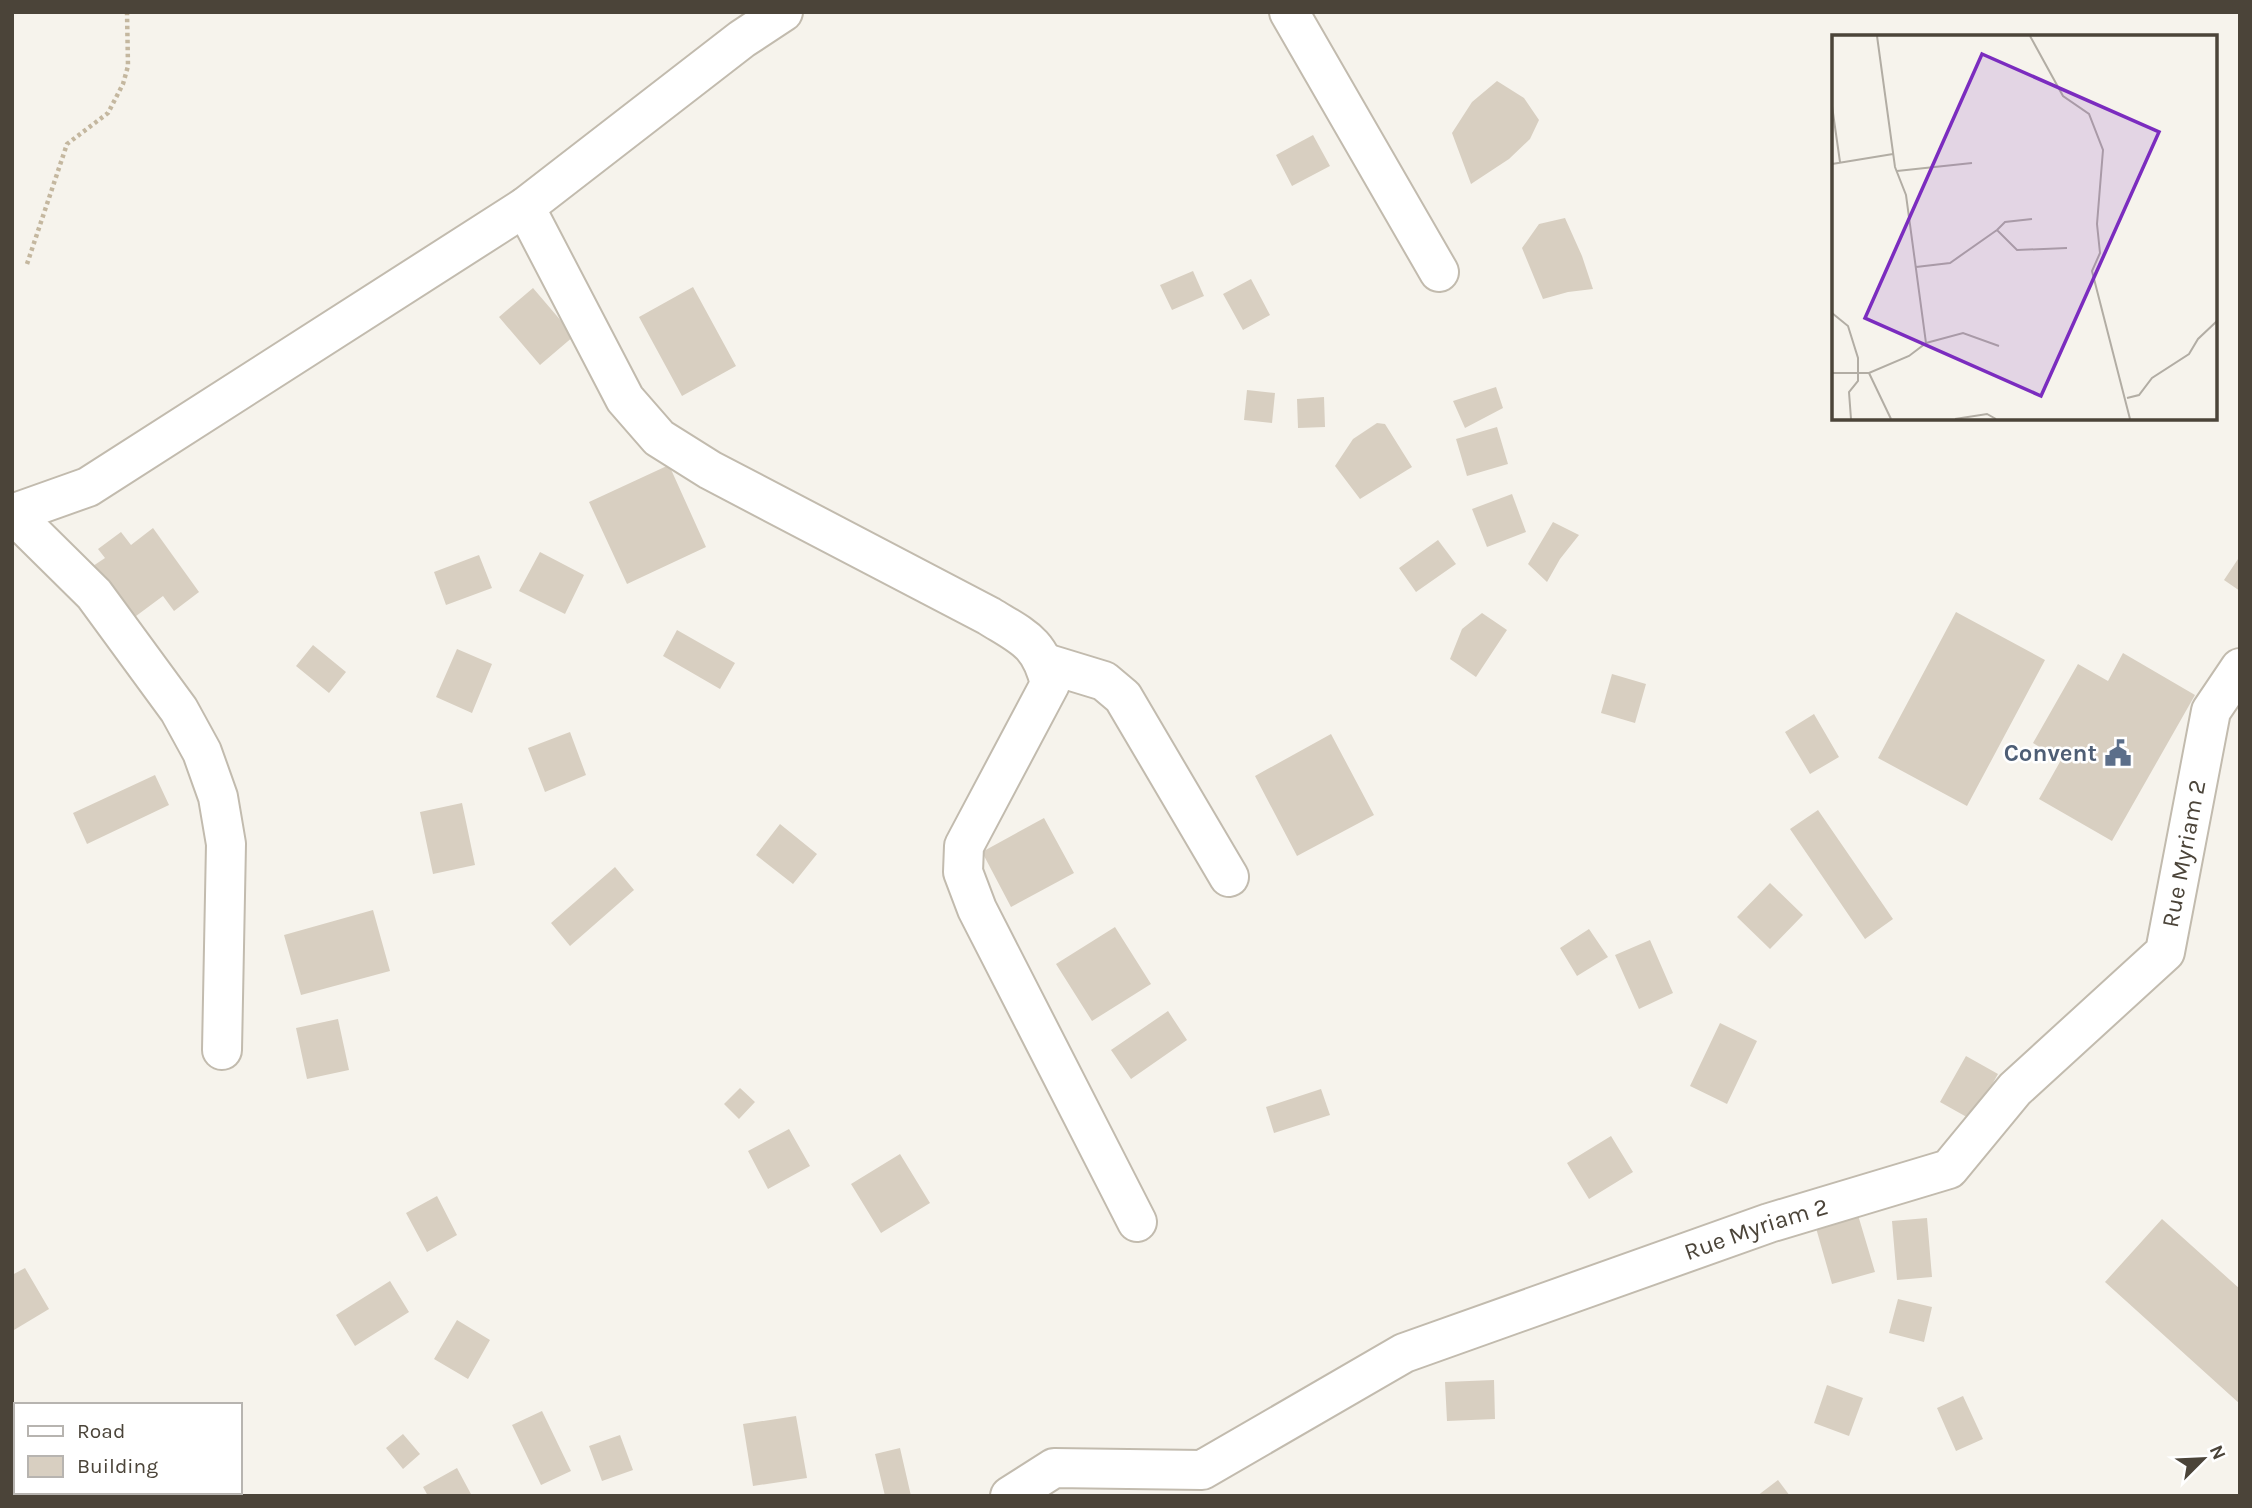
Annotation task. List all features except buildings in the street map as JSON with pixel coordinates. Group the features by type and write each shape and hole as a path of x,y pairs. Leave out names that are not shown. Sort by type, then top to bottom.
{"street":[{"path":"222,1050 226,844 218,797 202,752 179,710 94,594 13,514 88,488 525,207 742,38 783,12"},
{"path":"1289,12 1439,272"},
{"path":"525,207 625,399 659,438 710,470 989,616 1028,640 1045,663 1050,684 964,846 963,872 977,909 1137,1222"},
{"path":"1045,663 1104,681 1123,697 1229,877"},
{"name":"Rue Myriam 2","path":"1010,1496 1054,1468 1202,1470 1404,1353 1769,1223 1949,1168 2015,1089 2165,952 2211,711 2240,668"}],"path":[{"path":"27,264 67,144 108,113 123,84 128,66 127,12"}],"place":[{"name":"Convent","path":"2118,753"}]}
